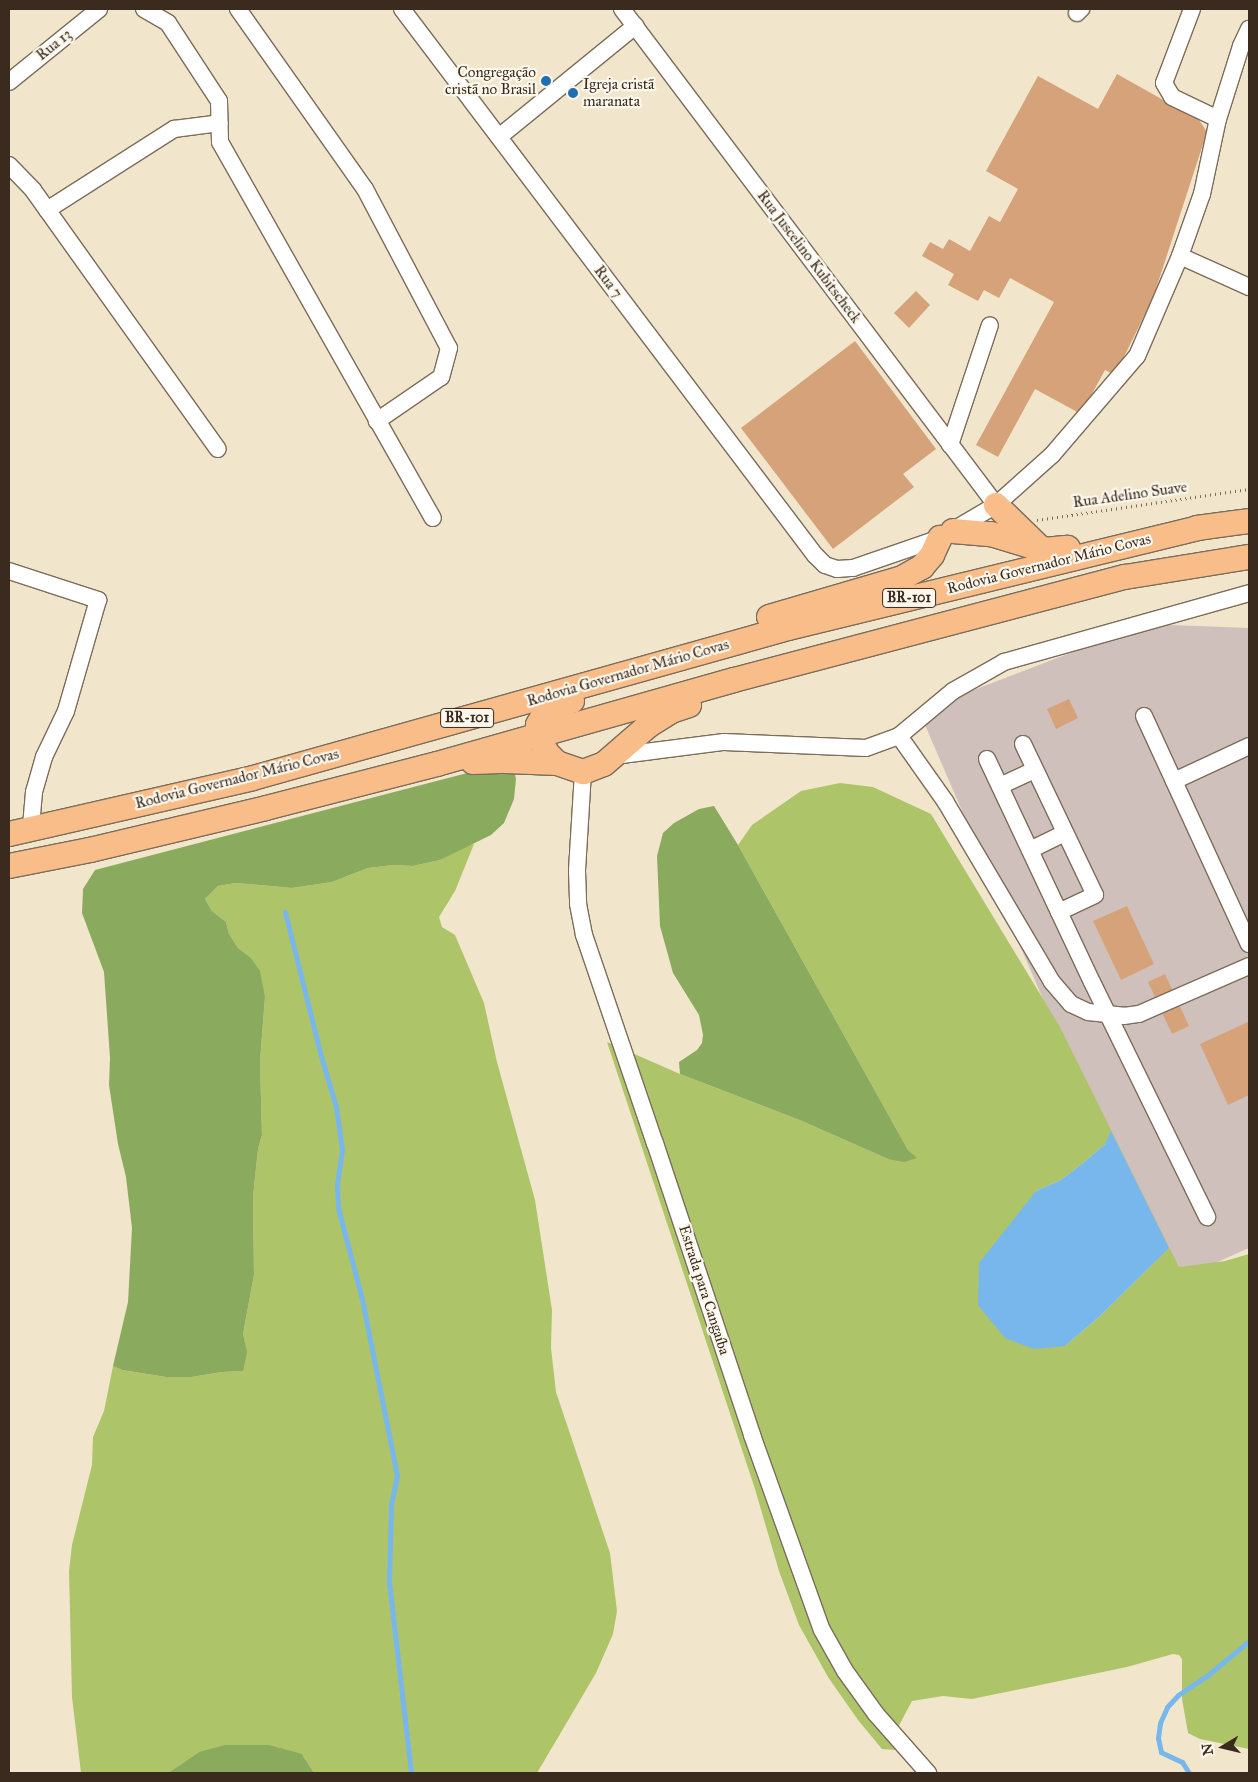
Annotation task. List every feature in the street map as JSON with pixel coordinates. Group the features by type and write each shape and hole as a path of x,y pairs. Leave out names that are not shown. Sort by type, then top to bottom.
{"highway":[{"path":"996,505 1043,550"},
{"name":"Rodovia Governador Mário Covas","path":"20,832 253,778 788,628 1197,528 1249,521"},
{"path":"608,678 636,656 902,578 922,567 947,535 991,534 1043,550 1075,547 1109,549"},
{"name":"Rodovia Governador Mário Covas","path":"9,866 90,850 266,808 437,764 538,734 1125,577 1249,557"},
{"path":"437,764 506,761 556,763 583,772 604,764 649,725 671,710 936,641 967,619"},
{"path":"556,763 547,753 538,734 538,725 546,711 692,668 711,650"}],"street":[{"name":"Rua 13","path":"9,82 99,9"},
{"path":"144,9 168,23 219,101 220,142 433,518"},
{"path":"238,9 366,189 448,348 442,377 377,421"},
{"name":"Rua 7","path":"402,9 815,555 825,565 837,569 853,568 947,535 996,505 1052,455 1137,356 1180,256 1202,194 1218,119 1245,48 1249,29"},
{"name":"Rua Juscelino Kubitscheck","path":"622,9 996,505"},
{"path":"1192,9 1164,83 1172,97 1218,119"},
{"path":"499,137 635,26"},
{"path":"47,210 174,130 220,124"},
{"path":"9,165 47,210 218,449"},
{"path":"9,186 32,190"},
{"path":"1180,256 1249,287"},
{"path":"950,445 990,325"},
{"path":"9,571 98,600 66,710 44,757 20,832"},
{"path":"614,756 724,742 866,748 899,736 953,691 1004,662 1249,593"},
{"path":"1144,716 1249,944"},
{"path":"899,736 945,801 1052,982 1071,1004 1088,1012 1108,1015 1139,1014 1249,966"},
{"path":"1023,744 1095,895 1059,912"},
{"path":"1174,781 1249,746"},
{"path":"987,759 1108,1015 1207,1217"},
{"path":"1000,786 1035,770"},
{"name":"Estrada para Cangaíba","path":"583,772 577,871 578,904 584,935 656,1142 752,1435 822,1630 845,1671 876,1714 928,1773"},
{"path":"1030,850 1065,833"}],"path":[{"name":"Rua Adelino Suave","path":"1014,523 1249,489"}],"shaded area":[{"path":"1146,624 1249,628 1249,1248 1166,1285 919,711"}],"green space":[{"path":"498,765 514,771 516,779 514,799 504,823 491,835 440,860 413,866 394,865 368,868 332,882 292,888 236,883 218,886 205,899 212,911 226,922 229,934 238,948 250,957 260,971 265,997 260,1062 262,1135 258,1149 253,1197 254,1275 243,1334 247,1352 243,1371 192,1377 166,1377 122,1370 113,1366 128,1302 132,1228 126,1177 118,1144 109,1085 110,1058 104,972 82,913 83,889 95,870"},
{"path":"840,783 873,787 931,814 1060,1027 1179,1267 1225,1261 1249,1254 1249,1749 1200,1739 1188,1733 1182,1699 1182,1659 1179,1655 1173,1654 1127,1667 972,1699 943,1696 912,1701 895,1733 896,1750 882,1749 858,1720 828,1677 799,1625 779,1571 755,1489 607,1042 680,1074 802,1121 888,1159 916,1158 908,1150 738,845 752,825 801,791","holes":["1111,1131 1169,1248 1100,1316 1065,1346 1036,1191 1061,1180 1083,1163 1105,1144"]},
{"path":"714,806 738,845 908,1150 917,1158 904,1162 888,1159 802,1121 680,1074 679,1062 697,1050 702,1043 703,1035 699,1015 673,973 660,926 657,856 663,833 674,823 699,809"},
{"path":"474,844 455,891 439,917 442,927 455,935 484,1003 497,1062 535,1200 552,1310 551,1348 556,1392 610,1553 617,1611 613,1634 596,1673 537,1773 314,1773 302,1754 199,1752 168,1773 81,1773 72,1697 69,1571 72,1545 92,1465 93,1437 104,1411 113,1366 122,1370 166,1377 192,1377 242,1371 246,1352 243,1334 254,1275 253,1197 258,1149 262,1135 260,1062 265,997 250,957 238,948 229,934 226,922 212,911 205,899 218,886 236,883 292,888 332,882 368,868 394,865 413,866 440,860 464,846"},
{"path":"225,1745 269,1745 302,1754 314,1773 168,1773 199,1752"}],"water":[{"path":"1111,1131 1169,1248 1100,1316 1065,1346 1034,1349 1005,1338 978,1305 979,1263 1036,1191 1061,1180 1083,1163 1105,1144"}],"building":[{"path":"1117,74 1199,120 1207,132 1153,298 1115,375 1105,370 1081,414 1035,389 998,457 976,445 1054,302 1010,278 999,298 984,290 978,301 948,285 954,274 922,256 930,242 943,249 949,239 970,251 989,216 1000,222 1018,189 986,171 1038,76 1098,109"},
{"path":"916,291 930,305 909,328 894,313"},
{"path":"855,341 936,449 903,474 914,487 833,549 741,428"},
{"path":"1069,699 1078,718 1056,729 1047,709"},
{"path":"1127,906 1154,964 1121,980 1093,921"},
{"path":"1165,974 1189,1026 1172,1034 1148,982"},
{"path":"1248,1022 1249,1095 1228,1105 1200,1044"}],"waterway":[{"path":"285,912 321,1056 336,1107 342,1149 337,1186 338,1208 362,1299 397,1476 391,1505 389,1582 411,1773"},
{"path":"1189,1773 1182,1762 1161,1752 1158,1738 1160,1723 1167,1707 1178,1695 1209,1674 1249,1641"}],"place":[{"name":"Congregação cristã no Brasil","path":"546,81"},
{"name":"Igreja cristã maranata","path":"573,93"}]}
